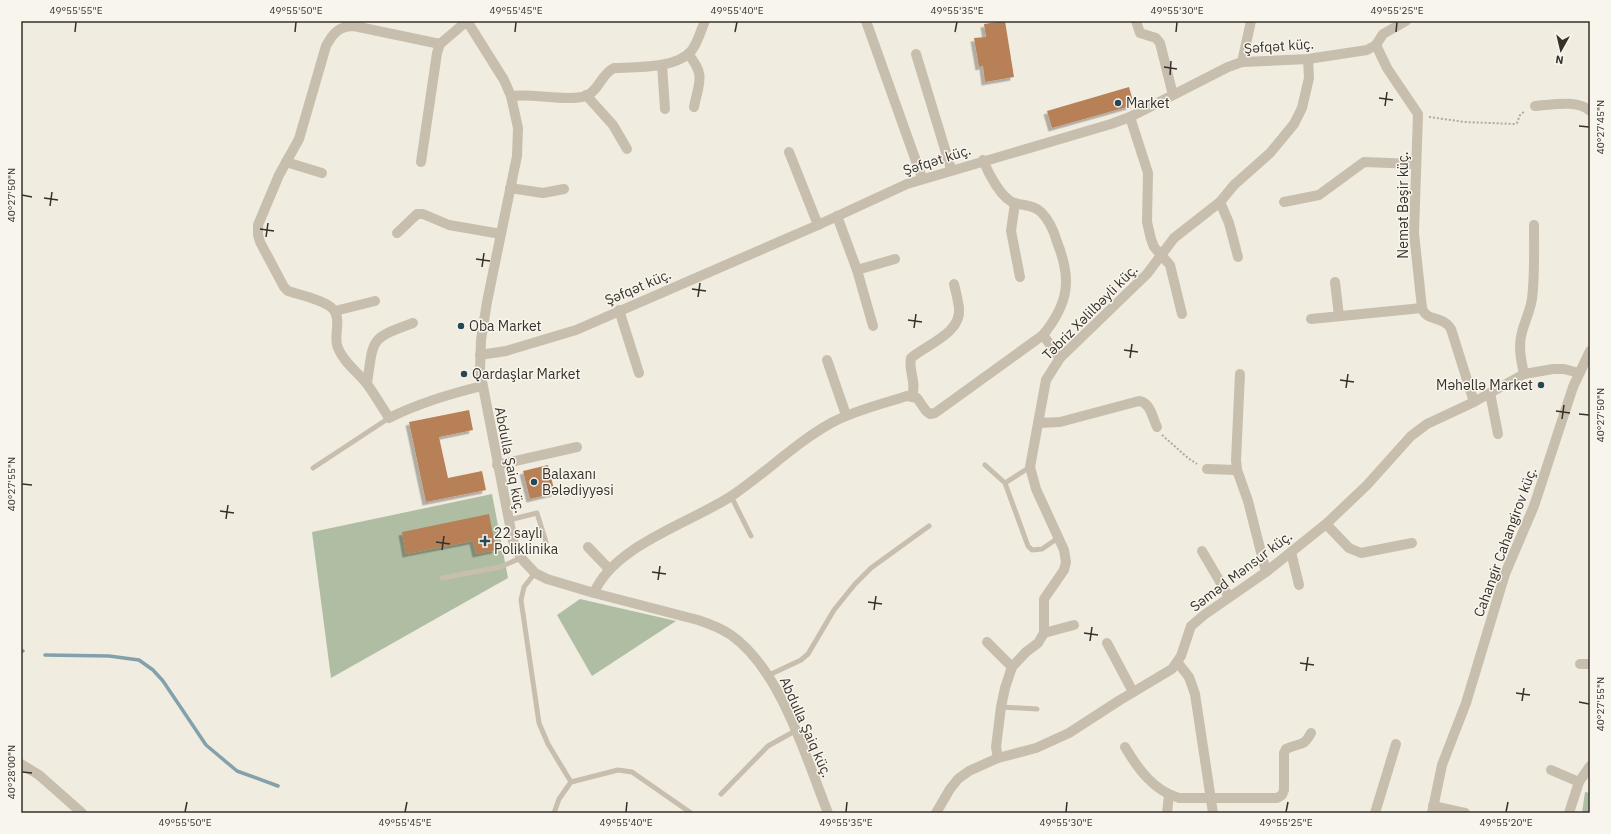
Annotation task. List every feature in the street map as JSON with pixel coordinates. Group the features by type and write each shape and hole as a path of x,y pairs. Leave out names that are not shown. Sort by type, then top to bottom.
{"street":[{"path":"421,162 437,53 440,44 467,21"},
{"name":"Abdulla Şaiq küç.","path":"467,21 504,80 511,96 515,113 518,140 487,302 480,355 482,386 508,520 512,537 521,558 535,573 558,583 713,625 741,643 767,676 796,731 828,813"},
{"path":"511,96 537,94 574,99 591,92 607,71 614,68 662,64 680,60 693,48 705,21"},
{"path":"866,21 922,178"},
{"path":"1136,21 1140,33 1156,38 1160,43 1169,85 1173,95"},
{"path":"1242,62 1251,21"},
{"name":"Şəfqət küç.","path":"480,355 506,351 554,338 818,225 922,178 1084,133 1130,117 1228,67 1242,62 1308,60 1367,50 1376,45 1384,34 1406,21"},
{"path":"440,44 354,26 346,26 333,33 326,46 299,139 286,162 262,215 258,230 260,242 284,287 288,291 327,304 335,311 337,320 336,336 338,348 355,372 366,383 389,418 410,407 430,400 482,386"},
{"path":"1376,45 1394,80 1418,114"},
{"path":"688,54 698,66 700,73 694,106"},
{"path":"916,54 952,169"},
{"name":"Təbriz Xəlilbəyli küç.","path":"1044,633 1044,598 1064,570 1066,562 1066,556 1036,489 1030,467 1046,380 1060,358 1147,274 1174,238 1220,202 1234,185 1270,153 1300,116 1308,78 1308,60"},
{"path":"662,64 665,109"},
{"path":"586,95 613,124 627,149"},
{"path":"1535,106 1573,104 1587,108 1590,111"},
{"name":"Nemət Bəşir küç.","path":"1418,114 1415,164 1414,233 1422,308"},
{"path":"1130,117 1148,174 1147,222 1151,239 1154,247 1170,265 1182,314"},
{"path":"790,152 818,225"},
{"path":"594,593 598,582 610,569 631,552 731,496 802,441 846,415 907,396 917,398 926,411 930,414 935,413 1043,335 1053,323 1064,297 1067,272 1064,260 1055,234 1041,212 1035,208 1008,200 989,174 983,160"},
{"path":"286,162 322,173"},
{"path":"1284,202 1319,195 1364,162 1415,164"},
{"path":"510,188 543,193 564,189"},
{"path":"1220,202 1229,223 1238,257"},
{"path":"1014,203 1011,231 1020,277"},
{"path":"397,233 417,214 423,214 449,225 501,234"},
{"path":"837,216 857,270 873,326"},
{"path":"1524,374 1520,356 1520,344 1522,332 1531,307 1533,288 1534,225"},
{"path":"857,270 895,259"},
{"path":"1335,282 1339,316"},
{"path":"912,396 914,386 910,364 911,358 944,336 954,325 958,316 960,310 954,284"},
{"path":"335,311 375,301"},
{"path":"1311,319 1422,308 1423,313 1427,316 1443,320 1451,329 1474,402"},
{"path":"619,310 639,373"},
{"path":"366,383 375,341 384,333 413,323"},
{"path":"1043,335 1060,358"},
{"name":"Cahangir Cahangirov küç.","path":"1432,809 1442,765 1468,698 1505,574 1534,506 1579,373 1590,351"},
{"path":"827,360 846,415"},
{"name":"Səməd Mənsur küç.","path":"1178,663 1191,626 1229,597 1266,572 1326,524 1367,485 1411,436 1427,424 1474,402 1524,374 1553,369 1564,369 1579,373"},
{"path":"1240,374 1236,460 1237,470 1248,501 1266,572"},
{"path":"1490,393 1498,434"},
{"path":"1038,423 1060,422 1139,401 1144,402 1149,406 1157,427"},
{"path":"497,465 577,446"},
{"path":"1207,469 1237,470"},
{"path":"1326,524 1348,548 1361,554 1412,543"},
{"path":"588,547 610,569"},
{"path":"1202,551 1229,597"},
{"path":"1291,552 1300,586"},
{"path":"998,758 997,740 1001,707 1012,667 1026,652 1038,643 1044,633 1074,624"},
{"path":"987,642 1012,667"},
{"path":"1107,643 1133,692"},
{"path":"936,813 950,789 958,779 969,771 998,758 1036,748 1069,733 1133,692 1164,675 1178,663 1189,677 1195,694 1212,813"},
{"path":"1125,747 1141,772 1169,795 1179,798 1210,799 1277,798 1282,795 1284,790 1284,753 1286,749 1302,745 1306,742 1311,733"},
{"path":"1375,813 1396,744"},
{"path":"21,764 39,775 82,813"},
{"path":"1569,813 1579,782 1590,766"},
{"path":"1551,770 1579,782"},
{"path":"1166,813 1169,795"},
{"path":"1432,809 1465,813"}],"lane":[{"path":"312,468 389,418"},
{"path":"985,465 1005,483 1028,546 1032,550 1042,549 1058,538"},
{"path":"1005,483 1030,467"},
{"path":"731,496 751,536"},
{"path":"508,520 537,513 546,542"},
{"path":"767,676 800,660 808,654 834,610 855,584 871,568 929,526"},
{"path":"442,578 500,567 521,558"},
{"path":"535,573 524,587 521,600 539,723 551,751 571,782"},
{"path":"1001,707 1037,709"},
{"path":"721,794 768,746 796,731"},
{"path":"554,813 559,799 571,782 618,770 632,772 691,813"}],"path":[{"path":"1418,114 1465,122 1515,124 1522,113 1535,106"},
{"path":"1157,427 1162,435 1188,458 1207,469"}],"green space":[{"path":"492,494 508,578 331,678 312,532"},
{"path":"580,599 676,621 592,676 557,615"},
{"path":"1585,792 1590,793 1590,813 1582,813"}],"building":[{"path":"1005,21 1014,77 985,82 983,66 979,67 974,38 986,37 984,24"},
{"path":"1129,87 1134,105 1052,128 1047,111"},
{"path":"469,410 473,430 439,437 448,478 482,471 486,490 426,502 409,422"},
{"path":"548,465 555,493 530,499 523,471"},
{"path":"489,514 496,550 476,554 473,541 406,554 402,532"}],"waterway":[{"path":"45,655 109,656 139,660 153,670 163,681 206,745 237,771 278,786"}],"place":[{"name":"Market","path":"1118,103"},
{"name":"Oba Market","path":"461,326"},
{"name":"Qardaşlar Market","path":"464,374"},
{"name":"Məhəllə Market","path":"1541,385"},
{"name":"Balaxanı Bələdiyyəsi","path":"534,482"},
{"name":"22 saylı Poliklinika","path":"485,541"}]}
